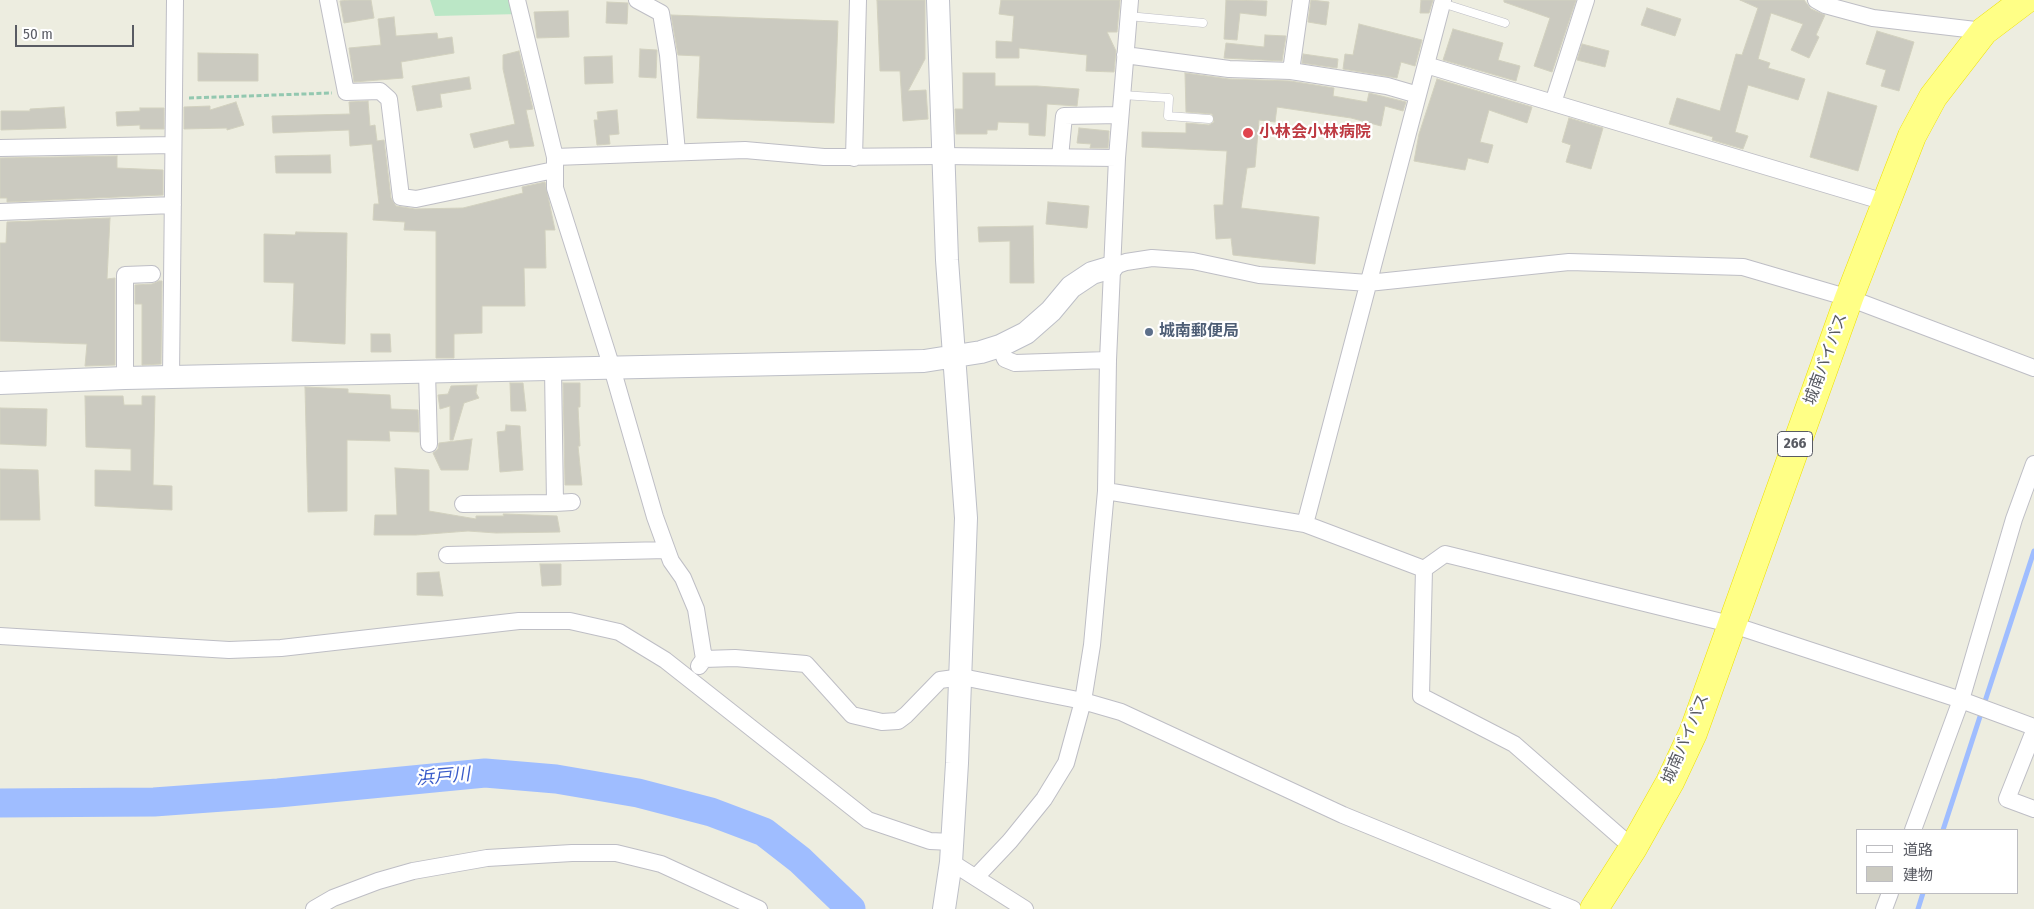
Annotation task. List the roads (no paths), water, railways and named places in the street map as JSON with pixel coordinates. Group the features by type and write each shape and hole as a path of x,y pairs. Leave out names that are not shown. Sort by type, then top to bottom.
{"highway":[{"name":"城南バイパス","path":"1593,909 1633,848 1670,782 1692,733 1849,298 1912,136 1933,97 1984,31 2025,0"}],"street":[{"path":"171,378 175,0"},
{"path":"328,0 346,92 380,91 389,99 401,197 416,199 555,164 677,152 745,150 854,158 942,156 1117,158"},
{"path":"517,0 555,164 555,188 612,368 655,517 671,561 683,578 696,609 704,659 689,679"},
{"path":"637,0 661,13 668,55 677,152"},
{"path":"854,158 858,0"},
{"path":"938,0 942,156 953,357 966,518 962,677 952,852 946,898"},
{"path":"1291,72 1301,0"},
{"path":"1553,103 1586,0"},
{"path":"1816,0 1825,5 1873,18 1984,31"},
{"path":"1305,524 1443,2"},
{"path":"976,877 1010,841 1044,799 1066,763 1083,701 1092,645 1106,491 1108,360 1117,158 1129,8"},
{"path":"1125,55 1229,69 1291,72 1387,86 1418,95"},
{"path":"1426,65 1885,202"},
{"path":"1060,158 1064,116 1120,115"},
{"path":"0,148 173,145"},
{"path":"0,212 173,205"},
{"path":"0,383 125,378 924,361 981,352 1000,346 1026,333 1051,312 1071,287 1092,273 1126,262 1152,258 1193,261 1258,275 1368,283 1569,262 1743,267 1849,298 2034,368"},
{"path":"125,378 125,276 152,274"},
{"path":"1000,346 1005,359 1015,363 1108,360"},
{"path":"553,369 555,503"},
{"path":"427,372 429,444"},
{"path":"1913,829 1960,700 2014,519 2034,464"},
{"path":"1106,491 1305,524 1424,569"},
{"path":"463,504 572,502"},
{"path":"447,555 667,550"},
{"path":"1424,569 1445,554 1730,624 1960,700 2034,727"},
{"path":"1424,569 1421,696 1514,744 1633,848"},
{"path":"0,636 229,650 281,648 519,621 570,621 619,632 665,660 868,820 930,841 952,852 976,877 1025,909"},
{"path":"704,659 735,658 806,664 852,715 882,722 898,721 906,716 940,680 962,677 1083,701 1121,712 1343,815 1573,909"},
{"path":"2034,731 2007,799 2034,809"},
{"path":"314,909 333,898 369,884 413,871 487,858 572,853 616,853 661,864 759,909"},
{"path":"1884,909 1890,894"},
{"path":"1593,909 1613,909"}],"lane":[{"path":"1443,2 1505,23"},
{"path":"1129,8 1203,23"},
{"path":"1122,95 1169,98 1168,116 1209,119"}],"waterway":[{"path":"1943,829 2034,551"},
{"name":"浜戸川","path":"0,803 154,802 278,793 485,773 556,779 638,793 711,812 764,832 800,860 851,909"},
{"path":"1918,909 1923,894"}],"place":[{"name":"小林会小林病院","path":"1248,133"},
{"name":"城南郵便局","path":"1149,332"}]}
